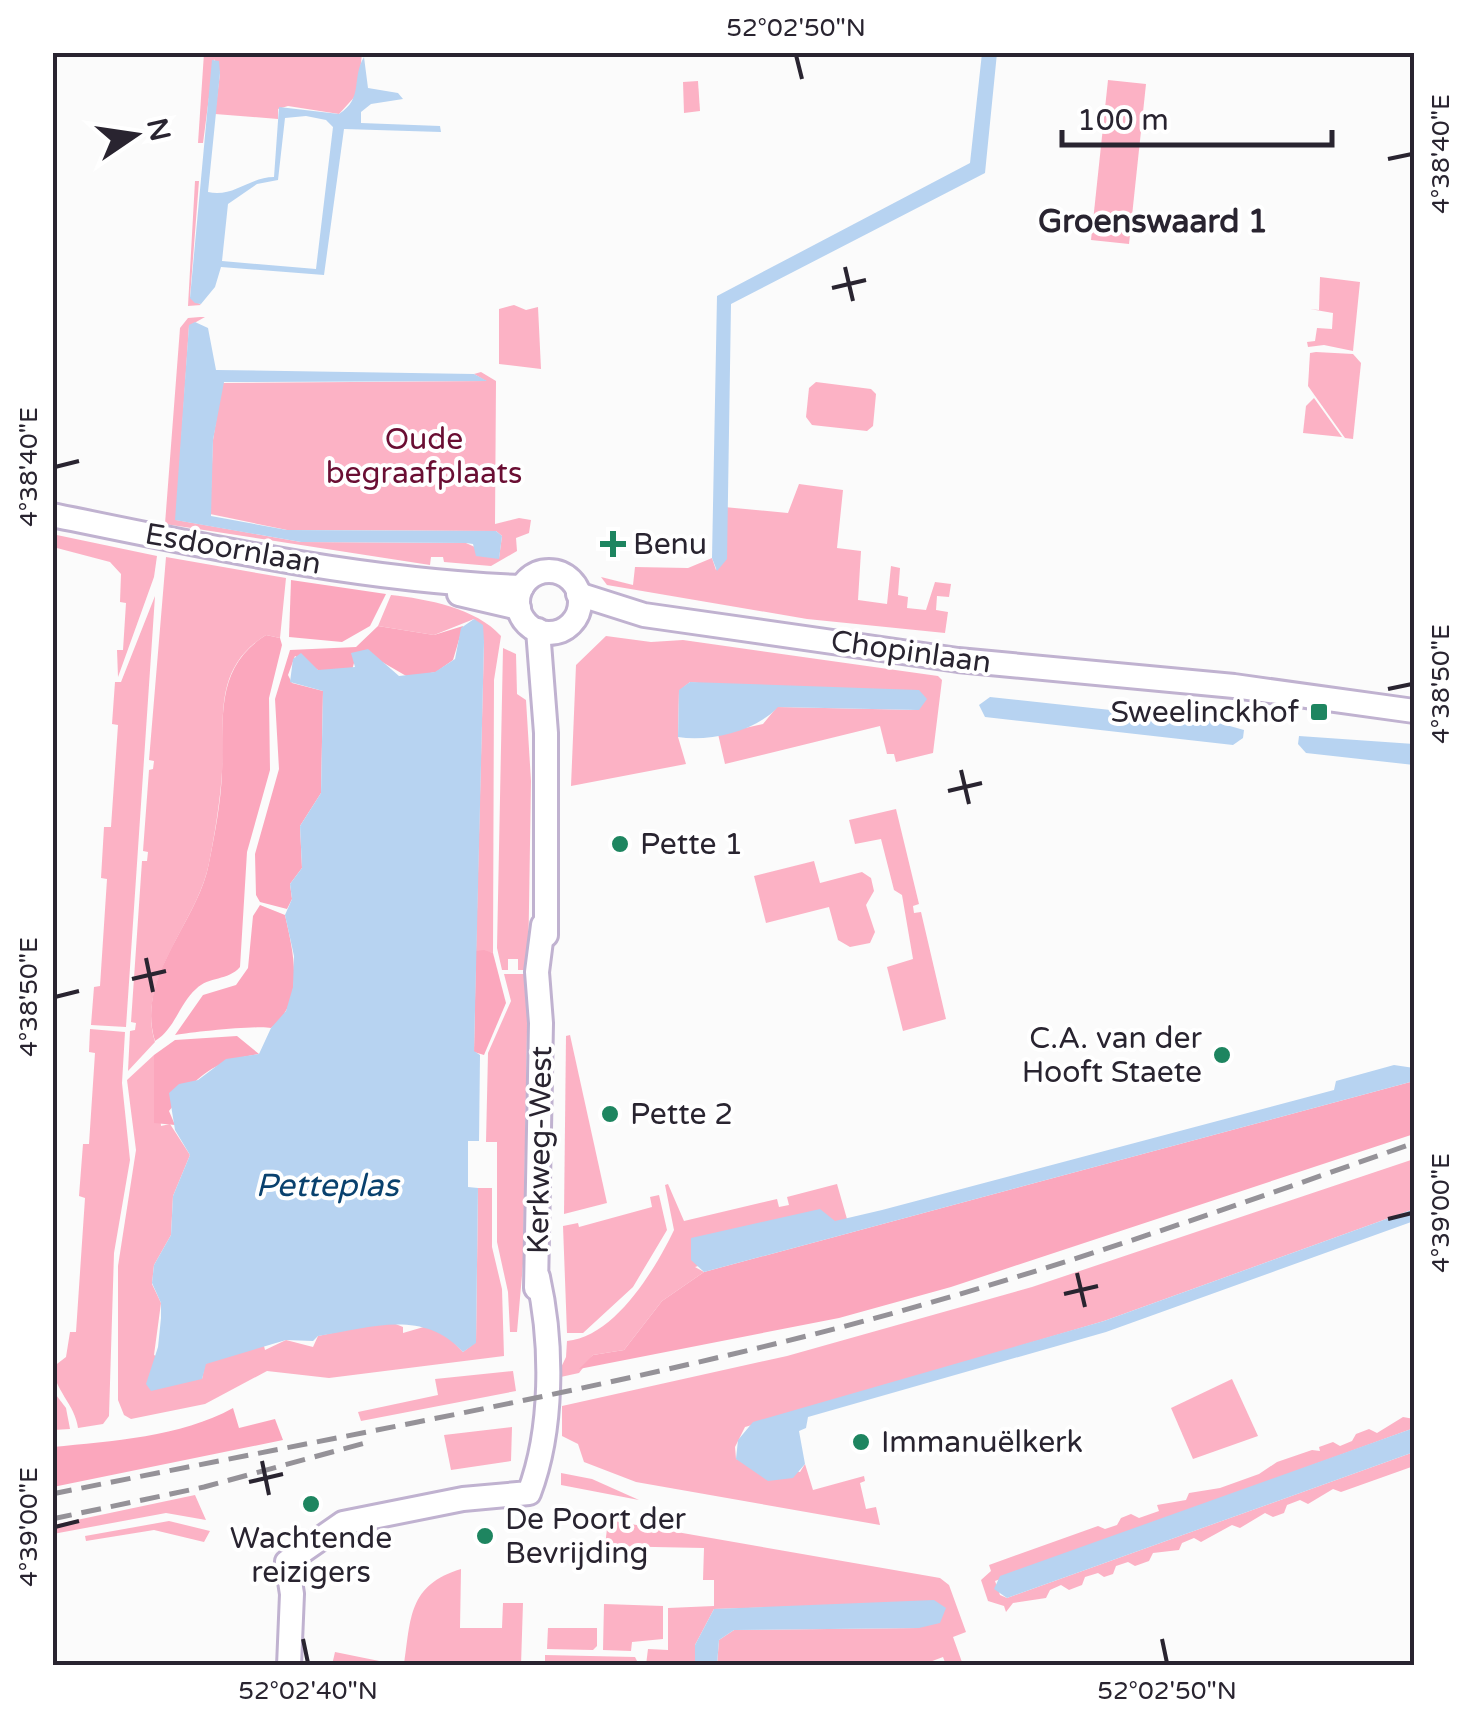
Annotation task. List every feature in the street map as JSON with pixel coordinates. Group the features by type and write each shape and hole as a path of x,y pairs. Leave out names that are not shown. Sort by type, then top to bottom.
{"main road":[{"name":"Esdoornlaan","path":"52,515 290,562 520,597"},
{"path":"552,571 569,578 577,605 547,631 526,622 520,597 532,576 552,571"},
{"name":"Chopinlaan","path":"577,605 621,620 644,616 1179,684 1265,703 1320,701 1414,711"},
{"name":"Kerkweg-West","path":"289,1666 292,1594 288,1562 343,1524 462,1499 528,1492 536,1467 543,1461 547,1336 538,1276 541,1022 550,972 544,925 547,631"}],"green space":[{"path":"204,53 362,53 358,93 339,114 288,106 278,109 278,119 215,114 220,73 214,59 203,143 198,143"},
{"path":"1108,80 1146,84 1129,244 1091,240"},
{"path":"698,81 700,111 684,113 683,82"},
{"path":"195,181 199,181 190,297 201,305 188,306"},
{"path":"1320,277 1360,282 1353,351 1324,345 1308,347 1307,342 1315,341 1317,328 1332,329 1333,313 1310,309 1319,310"},
{"path":"514,305 526,310 538,307 541,369 499,364 499,309"},
{"name":"Oude begraafplaats","path":"205,317 189,326 176,520 301,542 466,543 499,558 502,536 496,531 287,530 210,514 213,440 222,383 486,381 474,374 481,372 496,381 495,524 519,518 531,520 529,533 516,538 517,551 491,566 444,562 443,557 431,557 430,565 165,524 180,328 188,318"},
{"path":"1310,353 1353,354 1361,363 1353,439 1345,438 1308,386"},
{"path":"816,382 871,389 876,394 873,426 867,431 812,425 806,417 809,388"},
{"path":"1314,398 1342,437 1303,433 1306,406"},
{"path":"799,484 843,490 837,548 861,551 858,600 887,604 891,566 900,568 898,595 908,597 907,608 926,610 935,582 951,584 949,597 937,596 936,610 948,612 945,633 807,619 607,585 601,577 633,585 635,567 688,568 712,558 716,570 726,553 724,507 788,513"},
{"path":"52,534 157,556 154,577 118,677 117,650 123,650 126,603 120,602 121,574 110,562 53,547"},
{"path":"166,557 286,578 280,638 266,635 249,648 229,679 223,714 220,795 209,863 203,885 153,995 155,1042 128,1071 130,1031 135,1030 136,1023 131,1022 142,861 147,861 148,852 143,851 149,770 153,769 154,761 149,760"},
{"path":"391,595 435,602 465,612 501,636 494,680 493,953 476,951 484,642 474,619 434,635 378,626"},
{"path":"155,596 126,1027 91,1025 94,987 100,986 107,879 101,878 104,827 111,827 118,725 112,724 115,682 121,682"},
{"path":"606,636 651,642 683,640 938,676 942,680 933,753 896,762 894,754 887,754 880,726 725,764 718,734 763,724 777,707 919,710 690,682 679,691 678,737 686,764 571,786 576,665"},
{"path":"503,648 516,654 517,694 526,700 531,781 528,970 518,970 518,959 508,959 508,970 502,970 497,948"},
{"path":"896,809 919,904 913,906 914,913 921,912 946,1019 903,1031 887,967 913,959 902,895 894,890 881,839 855,844 849,820"},
{"path":"814,861 820,883 862,872 871,878 874,891 866,905 875,932 870,943 850,947 838,940 829,907 766,923 754,876"},
{"path":"504,974 528,974 523,1264 517,1332 510,1332 508,1292 497,1242 497,1142 486,1142 488,1053 511,1001"},
{"path":"90,1029 125,1032 122,1083 130,1160 114,1253 109,1416 103,1424 78,1428 53,1367 66,1357 70,1332 76,1332 85,1198 79,1196 83,1144 89,1144 95,1053 89,1052"},
{"path":"570,1035 607,1203 564,1214 566,1036"},
{"path":"154,1055 161,1126 170,1124 190,1155 173,1196 171,1235 154,1265 152,1284 161,1303 154,1355 202,1379 205,1364 233,1353 264,1346 265,1350 286,1340 313,1347 318,1336 388,1321 403,1327 403,1333 427,1326 446,1334 463,1352 476,1342 478,1188 492,1188 492,1247 502,1289 504,1356 329,1378 267,1371 205,1404 131,1419 124,1415 118,1400 118,1266 136,1150 127,1080"},
{"path":"1414,1159 1414,1209 1104,1321 745,1427 735,1447 736,1459 800,1472 805,1464 813,1490 864,1476 865,1481 860,1483 866,1509 876,1507 880,1525 636,1482 584,1462 578,1444 562,1436 562,1406 787,1356 1032,1287"},
{"path":"668,1184 684,1221 777,1199 779,1207 789,1205 787,1197 837,1184 847,1219 695,1267 704,1272 662,1301 624,1350 593,1355 579,1373 556,1378 566,1357 567,1341 601,1328 631,1299 656,1264 674,1230 665,1185"},
{"path":"659,1195 667,1230 633,1287 583,1333 567,1333 563,1226 578,1223 579,1227 652,1207 650,1197"},
{"path":"513,1371 516,1391 361,1421 358,1412 438,1395 435,1379"},
{"path":"1232,1379 1258,1436 1193,1459 1171,1408"},
{"path":"53,1391 66,1408 70,1429 53,1430"},
{"path":"1403,1417 1414,1419 1414,1428 995,1581 1000,1595 1007,1598 1414,1452 1414,1466 1341,1492 1333,1489 1308,1504 1300,1500 1287,1505 1284,1513 1273,1517 1265,1513 1240,1528 1232,1525 1201,1542 1194,1538 1182,1543 1179,1550 1153,1553 1149,1561 1116,1566 1113,1574 1085,1577 1082,1585 1069,1590 1061,1585 1050,1590 1046,1598 1013,1603 1006,1612 1004,1606 988,1601 981,1580 991,1571 989,1565 1098,1526 1105,1529 1117,1525 1121,1518 1131,1514 1139,1518 1159,1511 1157,1505 1186,1500 1189,1493 1220,1488 1259,1474 1277,1462 1320,1451 1319,1447 1333,1442 1340,1446 1369,1429 1377,1433"},
{"path":"512,1427 511,1461 451,1470 444,1435"},
{"path":"561,1473 592,1479 639,1500 561,1485"},
{"path":"195,1495 206,1520 166,1513 53,1534 53,1525"},
{"path":"608,1520 940,1578 949,1585 966,1632 953,1637 963,1665 946,1665 943,1657 919,1666 717,1665 719,1640 734,1630 919,1628 923,1603 714,1609 695,1645 695,1665 646,1665 648,1649 668,1650 668,1608 714,1606 714,1580 703,1580 704,1548 605,1546"},
{"path":"169,1521 210,1531 204,1542 154,1530 86,1541 85,1536"},
{"path":"461,1569 460,1628 502,1628 503,1603 523,1603 521,1665 404,1665 415,1605 431,1584"},
{"path":"604,1604 663,1606 663,1639 632,1642 631,1651 603,1650"},
{"path":"548,1628 597,1628 597,1646 593,1650 547,1649"},
{"path":"335,1652 399,1665 332,1665"},
{"path":"545,1655 635,1657 639,1665 545,1665"}],"shaded area":[{"path":"291,580 386,594 370,626 342,642 289,637"},
{"path":"378,626 434,635 463,626 453,660 436,672 408,677 377,659 354,663 352,670 318,670 295,656 288,675 292,683 323,691 321,793 300,826 302,868 290,884 292,899 287,909 260,902 256,895 255,854 279,769 275,699 290,650 356,647"},
{"path":"266,635 280,638 282,645 269,698 270,770 247,852 240,967 196,989 155,1041 153,994 203,885 209,863 220,795 225,696 237,663"},
{"path":"260,905 285,915 291,944 293,990 282,1017 271,1028 175,1035 203,995 236,985 248,968 253,916"},
{"path":"476,951 493,953 506,1003 484,1055 474,1052"},
{"path":"237,1036 259,1054 218,1066 189,1088 169,1111 175,1125 154,1123 154,1055 175,1040"},
{"path":"1414,1081 1414,1134 951,1287 839,1318 579,1369 593,1355 624,1350 662,1301 704,1272"},
{"path":"233,1408 239,1428 275,1419 283,1440 53,1487 53,1447 168,1432"}],"water":[{"path":"982,53 997,53 985,173 731,304 727,559 717,571 712,558 717,296 970,163"},
{"path":"364,57 368,88 398,93 403,99 371,104 361,112 361,123 440,126 441,132 344,129 324,275 221,267 215,287 201,304 195,303 190,298 212,60 219,61 220,73 208,192 217,193 274,177 279,107 339,114 352,101","holes":["306,116 326,120 333,127 316,269 222,261 228,204 257,184 278,180 285,118"]},
{"path":"195,322 208,328 216,370 474,374 487,381 224,382 213,440 211,516 287,530 496,531 502,536 499,559 476,556 473,544 466,543 301,542 175,520 189,325"},
{"name":"Petteplas","path":"474,619 483,625 484,642 474,1051 480,1055 479,1141 468,1141 468,1187 478,1188 476,1343 463,1352 431,1330 413,1325 376,1326 318,1336 313,1341 286,1340 206,1364 202,1379 151,1391 146,1384 158,1347 161,1318 161,1303 152,1283 154,1265 171,1235 173,1196 190,1155 175,1130 169,1093 179,1084 198,1080 226,1059 259,1054 271,1028 286,1011 293,987 294,956 285,915 292,899 290,884 302,868 300,826 321,793 323,691 290,682 293,659 301,653 318,670 355,667 351,653 368,649 399,676 435,672 455,659 461,628"},
{"path":"690,682 919,690 927,699 919,710 778,707 758,723 732,733 678,737 679,690"},
{"path":"990,697 1212,721 1244,730 1243,738 1233,745 985,717 979,705"},
{"path":"1299,736 1414,744 1414,765 1306,753 1298,744"},
{"path":"1394,1065 1414,1068 1414,1081 704,1272 691,1260 691,1238 820,1209 835,1221 882,1210 1334,1090 1336,1081"},
{"path":"1414,1209 1414,1221 1106,1332 808,1417 806,1428 799,1431 805,1464 793,1478 768,1481 736,1459 738,1440 753,1422 1104,1321"},
{"path":"1414,1428 1414,1452 1007,1598 994,1589 1000,1576"},
{"path":"934,1600 946,1608 940,1623 919,1628 734,1630 719,1640 717,1665 695,1665 695,1645 714,1609"}],"railway":[{"path":"52,1494 545,1396 838,1328 1056,1265 1414,1143"},
{"path":"52,1519 204,1487 365,1443"}],"place":[{"name":"Benu","path":"613,544"},
{"name":"Sweelinckhof","path":"1319,712"},
{"name":"Pette 1","path":"620,844"},
{"name":"C.A. van der Hooft Staete","path":"1222,1055"},
{"name":"Pette 2","path":"610,1114"},
{"name":"Immanuëlkerk","path":"861,1442"},
{"name":"Wachtende reizigers","path":"311,1504"},
{"name":"De Poort der Bevrijding","path":"485,1536"}],"district":[{"name":"Groenswaard 1","path":"1153,222"}]}
